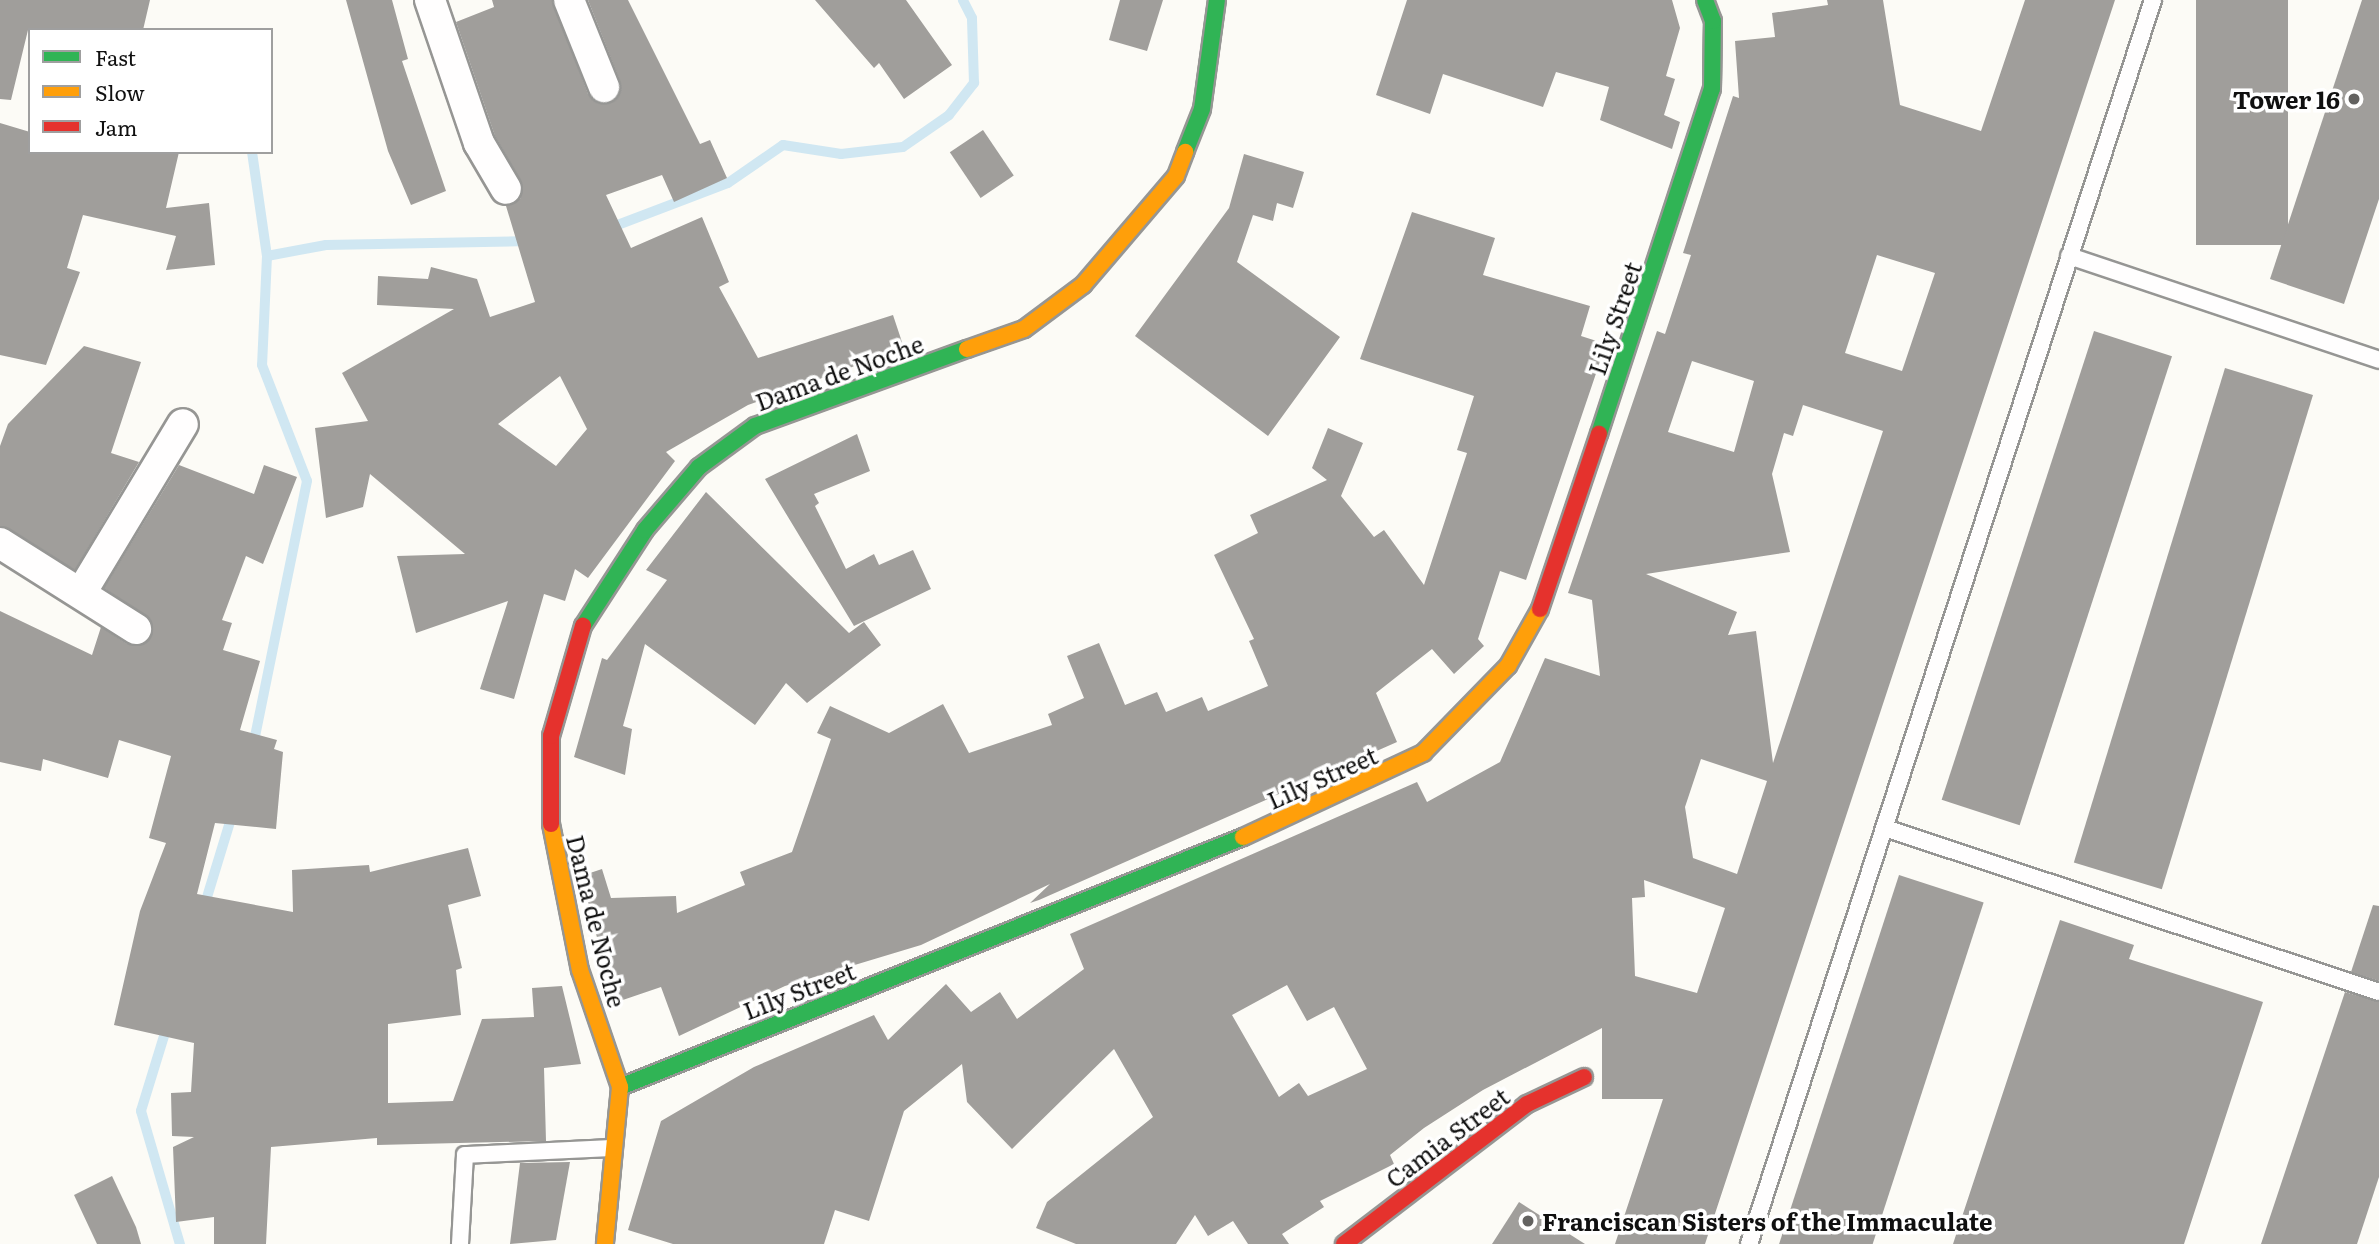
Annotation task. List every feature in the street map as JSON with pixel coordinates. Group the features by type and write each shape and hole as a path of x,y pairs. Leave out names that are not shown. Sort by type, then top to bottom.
{"street":[{"path":"430,0 479,143 506,189"},
{"path":"569,0 604,87"},
{"name":"Dama de Noche","path":"620,1087 580,970 551,840 551,736 580,631 645,530 699,467 755,426 1024,329 1083,285 1176,176 1202,109 1217,0"},
{"name":"Lily Street","path":"620,1087 1047,920 1370,783 1423,753 1475,705 1508,666 1539,611 1693,155 1712,89 1713,21 1705,0"},
{"path":"81,593 183,424"},
{"path":"0,543 136,629"},
{"name":"Camia Street","path":"1344,1244 1527,1104 1584,1077"},
{"path":"605,1244 620,1087"}],"lane":[{"path":"1749,1244 1888,829 2153,0"},
{"path":"2069,256 2379,360"},
{"path":"1888,829 2379,992"},
{"path":"460,1244 465,1155 615,1148"}],"building":[{"path":"0,0 150,0 143,28 28,28 11,100 0,99"},
{"path":"346,0 392,0 408,59 402,61 446,191 411,205 388,151"},
{"path":"492,0 552,0 588,94 602,104 618,97 620,81 588,0 628,0 700,144 710,140 727,178 674,202 662,175 606,195 631,248 702,217 729,282 719,287 758,358 893,315 904,348 748,405 666,452 675,461 588,578 575,569 565,601 544,594 514,699 480,689 508,601 416,633 397,556 465,554 370,474 363,507 326,518 315,428 368,421 342,373 454,309 377,305 378,276 428,279 431,267 477,279 490,317 535,302 506,206 521,198 521,181 495,136 456,22 494,7","holes":["560,376 587,429 556,466 498,424"]},
{"path":"815,0 906,0 952,65 904,99 879,63 874,68"},
{"path":"1120,0 1163,0 1147,51 1109,40"},
{"path":"1407,0 1672,0 1680,28 1666,76 1675,79 1664,115 1680,122 1672,149 1600,120 1609,87 1556,72 1543,107 1443,74 1430,114 1376,95"},
{"path":"1827,0 1883,0 1900,105 1981,131 2025,0 2115,0 1705,1244 1615,1244 1663,1099 1602,1099 1602,1028 1483,1090 1424,1128 1390,1155 1394,1164 1320,1201 1324,1207 1282,1234 1289,1244 1248,1244 1233,1221 1208,1236 1195,1215 1176,1244 1076,1244 1036,1228 1047,1202 1153,1117 1114,1049 1012,1149 967,1102 962,1064 904,1111 869,1221 835,1210 824,1244 673,1244 628,1230 661,1121 754,1067 874,1015 888,1040 946,984 971,1012 1000,992 1017,1019 1084,969 1070,934 1417,782 1427,802 1500,762 1545,658 1600,676 1592,600 1568,593 1657,331 1665,334 1691,255 1683,253 1733,96 1739,98 1735,41 1775,37 1772,13 1828,5","holes":["1877,255 1935,273 1902,371 1845,353","1692,361 1754,381 1734,452 1668,432","1803,405 1883,431 1773,763 1756,631 1728,635 1737,612 1646,574 1790,552 1772,474 1784,433 1793,436","1701,759 1767,781 1737,874 1693,858 1685,807","1644,880 1725,908 1697,993 1635,976 1632,898 1645,897","1287,985 1307,1021 1334,1007 1367,1069 1308,1096 1299,1083 1279,1097 1232,1015"]},
{"path":"2196,0 2288,0 2288,245 2196,245"},
{"name":"Tower 16","path":"2362,0 2379,0 2379,199 2344,304 2270,279"},
{"path":"0,123 28,131 28,154 179,154 166,208 209,203 215,265 166,270 176,236 83,215 67,268 80,272 46,365 0,355"},
{"path":"983,130 1014,176 981,198 950,152"},
{"path":"1244,154 1304,172 1293,208 1277,203 1273,221 1253,215 1237,262 1340,337 1268,436 1135,336 1229,208"},
{"path":"1412,212 1495,238 1483,275 1590,306 1581,336 1606,344 1526,580 1500,571 1478,639 1484,646 1454,674 1432,649 1376,693 1397,742 1039,900 1030,903 1050,884 921,945 785,986 679,1036 661,987 614,1003 581,876 602,869 611,898 676,896 677,913 745,885 740,872 792,852 831,739 817,733 830,706 889,733 943,704 969,753 1052,725 1048,714 1084,698 1067,656 1099,643 1125,705 1157,692 1166,712 1202,697 1208,711 1268,686 1249,641 1254,639 1214,555 1258,533 1250,515 1327,480 1312,468 1328,428 1363,443 1341,496 1374,537 1384,530 1424,585 1467,453 1457,450 1474,396 1360,359"},
{"path":"2094,331 2172,356 2020,825 1942,800"},
{"path":"84,346 141,362 111,453 139,462 75,570 0,526 0,446 8,424"},
{"path":"2225,368 2313,395 2162,889 2074,862"},
{"path":"857,434 870,471 814,494 819,503 815,506 846,569 874,554 879,565 913,550 931,589 854,626 765,479"},
{"path":"179,465 254,494 264,465 297,477 263,564 246,556 222,620 232,623 223,650 260,661 240,730 277,740 274,749 283,752 276,829 215,823 197,894 293,912 292,870 369,865 370,872 468,848 481,896 448,905 462,968 456,970 461,1015 388,1024 388,1103 453,1101 482,1019 534,1017 532,988 562,986 581,1064 544,1068 546,1141 377,1145 377,1138 271,1147 266,1244 214,1244 214,1217 176,1222 173,1147 194,1137 172,1136 171,1093 191,1092 194,1043 114,1025 140,911 166,843 149,838 171,756 119,740 108,778 43,759 41,771 0,762 0,611 92,655 101,627 127,644 145,644 151,620 104,588"},
{"path":"706,492 849,633 864,622 881,645 807,703 786,683 755,725 645,644 623,726 632,729 625,775 574,757 602,658 607,660 667,580 646,570"},
{"path":"1899,875 1984,903 1873,1244 1779,1244"},
{"path":"2373,905 2379,906 2379,981 2351,972"},
{"path":"2060,920 2134,945 2129,959 2263,1002 2184,1244 1953,1244"},
{"path":"2345,992 2379,1002 2379,1177 2357,1244 2261,1244"},
{"path":"570,1162 556,1240 510,1244 520,1163"},
{"path":"112,1176 141,1244 97,1244 74,1195"},
{"name":"Franciscan Sisters of the Immaculate","path":"1519,1202 1585,1244 1492,1244"}],"waterway":[{"path":"607,229 728,183 783,145 841,154 903,147 949,115 974,83 972,18 963,0"},
{"path":"252,154 267,256 262,365 307,481 253,747"},
{"path":"267,256 326,245 529,241"},
{"path":"204,907 233,812"},
{"path":"168,1023 141,1111 180,1244"}],"traffic: fast":[{"path":"1185,152 1202,109 1217,0"},
{"path":"1599,434 1712,89 1713,21 1705,0"},
{"path":"583,626 645,530 699,467 755,426 967,349"},
{"path":"620,1087 1243,837"}],"traffic: slow":[{"path":"967,349 1024,329 1083,285 1176,176 1185,152"},
{"path":"1243,837 1423,753 1508,666 1540,609"},
{"path":"551,824 580,970 620,1087 605,1244"}],"traffic: jam":[{"path":"1540,609 1599,434"},
{"path":"551,824 551,736 583,626"},
{"path":"1344,1244 1527,1104 1584,1077"}],"place":[{"name":"Tower 16","path":"2354,99"},
{"name":"Franciscan Sisters of the Immaculate","path":"1528,1221"}]}
